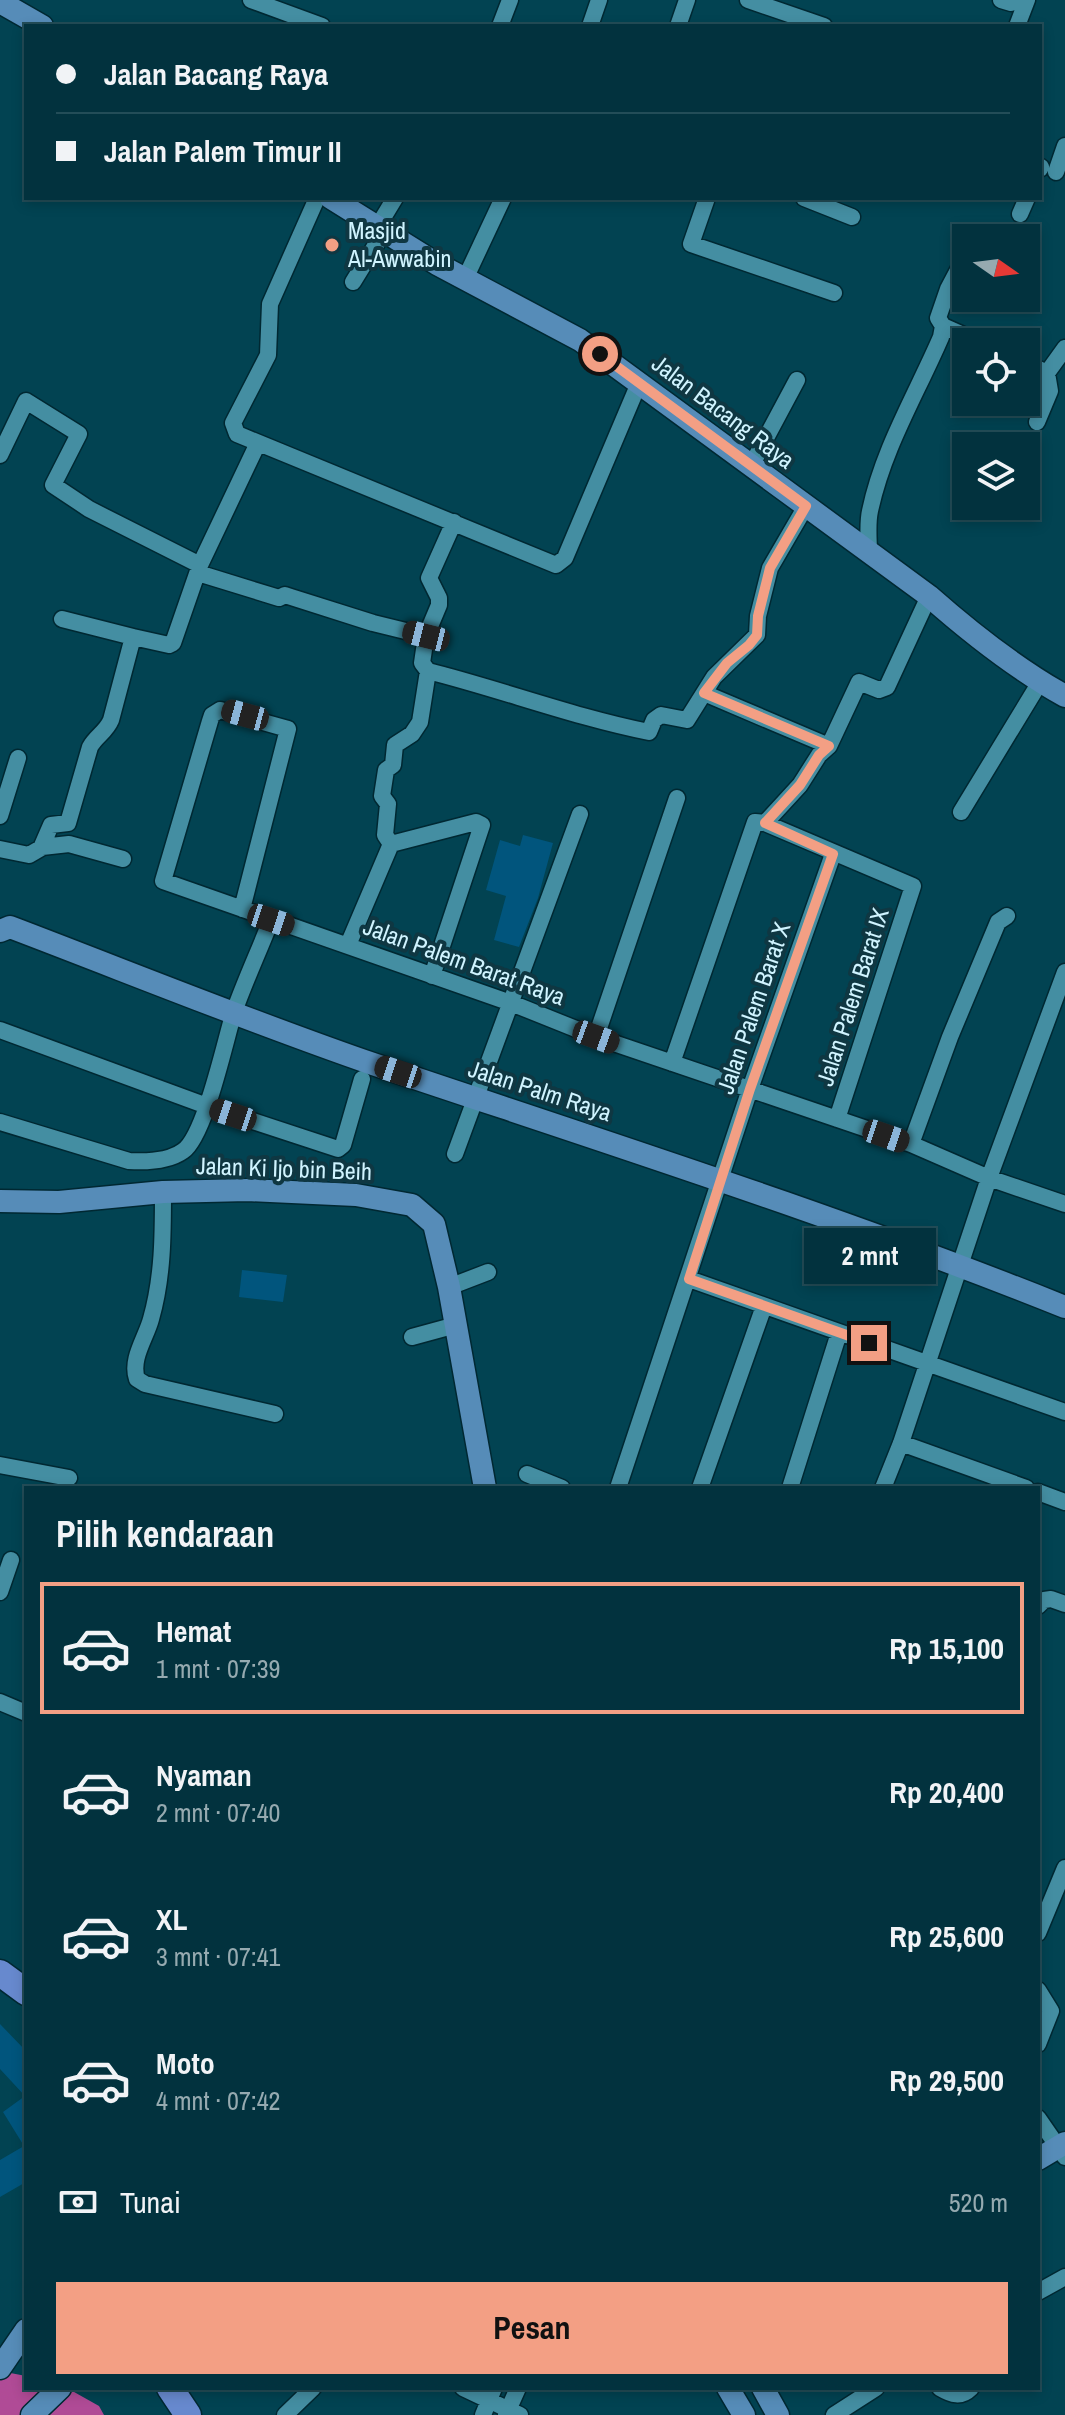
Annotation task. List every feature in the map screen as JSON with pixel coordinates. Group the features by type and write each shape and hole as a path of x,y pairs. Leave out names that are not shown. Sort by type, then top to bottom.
{"main road":[{"path":"0,1973 24,1991"},
{"path":"171,2390 188,2415"}],"street":[{"path":"251,0 317,24"},
{"path":"591,24 599,0"},
{"path":"679,24 687,0"},
{"path":"748,0 774,4 819,24"},
{"path":"500,24 505,1"},
{"path":"1013,1 1017,24"},
{"path":"0,2 38,24"},
{"path":"767,24 774,4"},
{"path":"1048,170 1065,146"},
{"path":"316,200 270,304 268,355 233,423 237,434 552,564 563,561 639,383"},
{"name":"Jalan Bacang Raya","path":"334,200 465,279 580,340 929,596 974,636 1040,682 1064,694"},
{"path":"353,282 394,200"},
{"path":"465,279 502,200"},
{"path":"706,200 691,244 834,293"},
{"path":"809,200 852,217"},
{"path":"952,281 938,318 943,326 952,330"},
{"path":"869,554 869,513 880,476 943,326"},
{"path":"1037,422 1050,391 1047,373 1065,348"},
{"path":"1040,370 1047,373"},
{"path":"751,466 797,380"},
{"path":"0,455 26,401 79,434 53,485 89,509 199,569 279,598 291,597 426,636"},
{"path":"62,619 172,645 199,569 258,443"},
{"path":"454,522 431,571 430,582 439,605 426,636 422,663 428,671 484,685 601,722 649,732 654,720 661,715 687,720 727,663 757,635 758,616 770,568 806,506"},
{"path":"765,823 800,785 819,755 829,746 859,682 879,690 887,687 929,596"},
{"path":"42,847 49,827 65,824 70,819 87,753 93,741 106,731 111,720 133,637"},
{"path":"391,844 385,835 388,804 382,796 386,770 393,765 395,745 412,734 420,722 428,671"},
{"path":"961,812 1040,682"},
{"path":"704,693 829,746"},
{"name":"Jalan Palem Barat Raya","path":"242,909 288,729 225,710 217,711 210,721 163,881 271,920 511,1003 596,1037 911,1144 989,1178 1065,1204"},
{"path":"0,816 18,758"},
{"path":"596,1037 677,798"},
{"path":"455,1154 580,814"},
{"path":"391,844 476,822 482,825 432,976"},
{"path":"672,1063 755,822 765,823 833,854"},
{"path":"0,849 29,855 42,847 69,844 123,859"},
{"path":"348,945 391,844"},
{"name":"Jalan Palem Barat IX","path":"833,854 909,883 913,889 837,1119"},
{"name":"Jalan Palem Barat X","path":"619,1486 750,1089 833,854"},
{"path":"911,1144 950,1037 998,922 1007,916"},
{"path":"0,1122 115,1158 149,1162 182,1152 189,1145 207,1106 234,1013 271,920"},
{"name":"Jalan Palm Raya","path":"0,931 10,927 372,1063 720,1179 1065,1307"},
{"path":"884,1486 901,1443 958,1265 1065,972"},
{"path":"0,1030 207,1106 338,1149 343,1145 362,1079"},
{"name":"Jalan Ki Ijo bin Beih","path":"0,1201 59,1202 163,1192 248,1190 356,1195 412,1205 434,1224 449,1287 485,1486"},
{"path":"163,1192 163,1246 158,1282 151,1319 138,1354 137,1379 145,1384 275,1414"},
{"path":"449,1287 488,1272"},
{"path":"689,1279 1065,1412"},
{"path":"701,1486 764,1306"},
{"path":"412,1337 456,1325"},
{"path":"791,1486 839,1333"},
{"path":"901,1443 1020,1486"},
{"path":"0,1465 69,1478"},
{"path":"527,1474 557,1486"},
{"path":"1040,1493 1065,1502"},
{"path":"0,1592 11,1560"},
{"path":"1040,1604 1051,1599 1065,1604"},
{"path":"0,1702 24,1712"},
{"path":"1040,1929 1061,1886 1065,1868"},
{"path":"1040,1992 1058,2008 1040,2040"},
{"path":"1040,2122 1056,2152"},
{"path":"1040,2291 1065,2277"},
{"path":"0,2368 24,2334"},
{"path":"32,2415 58,2390"},
{"path":"285,2415 311,2390"},
{"path":"467,2390 511,2413 517,2390"},
{"path":"729,2390 744,2415"},
{"path":"764,2390 778,2415"},
{"path":"834,2415 873,2390"},
{"path":"944,2390 955,2395 969,2390"}],"shaded area":[{"path":"0,2371 24,2376 24,2390 71,2390 99,2406 104,2415 0,2415"}],"building":[{"path":"523,835 553,843 538,898 519,947 494,940 506,896 486,890 500,840 520,846"},
{"path":"242,1270 287,1275 283,1302 239,1297"},
{"path":"0,2024 24,2049 24,2095 0,2069"},
{"path":"24,2097 24,2146 3,2112"},
{"path":"24,2146 24,2183 0,2197 0,2160"}],"place":[{"name":"Masjid Al-Awwabin","path":"332,245"}],"route":[{"path":"600,354 806,506 770,568 758,616 757,635 714,677 704,693 829,746 819,755 800,785 765,823 833,854 750,1089 689,1279 869,1343"}]}
